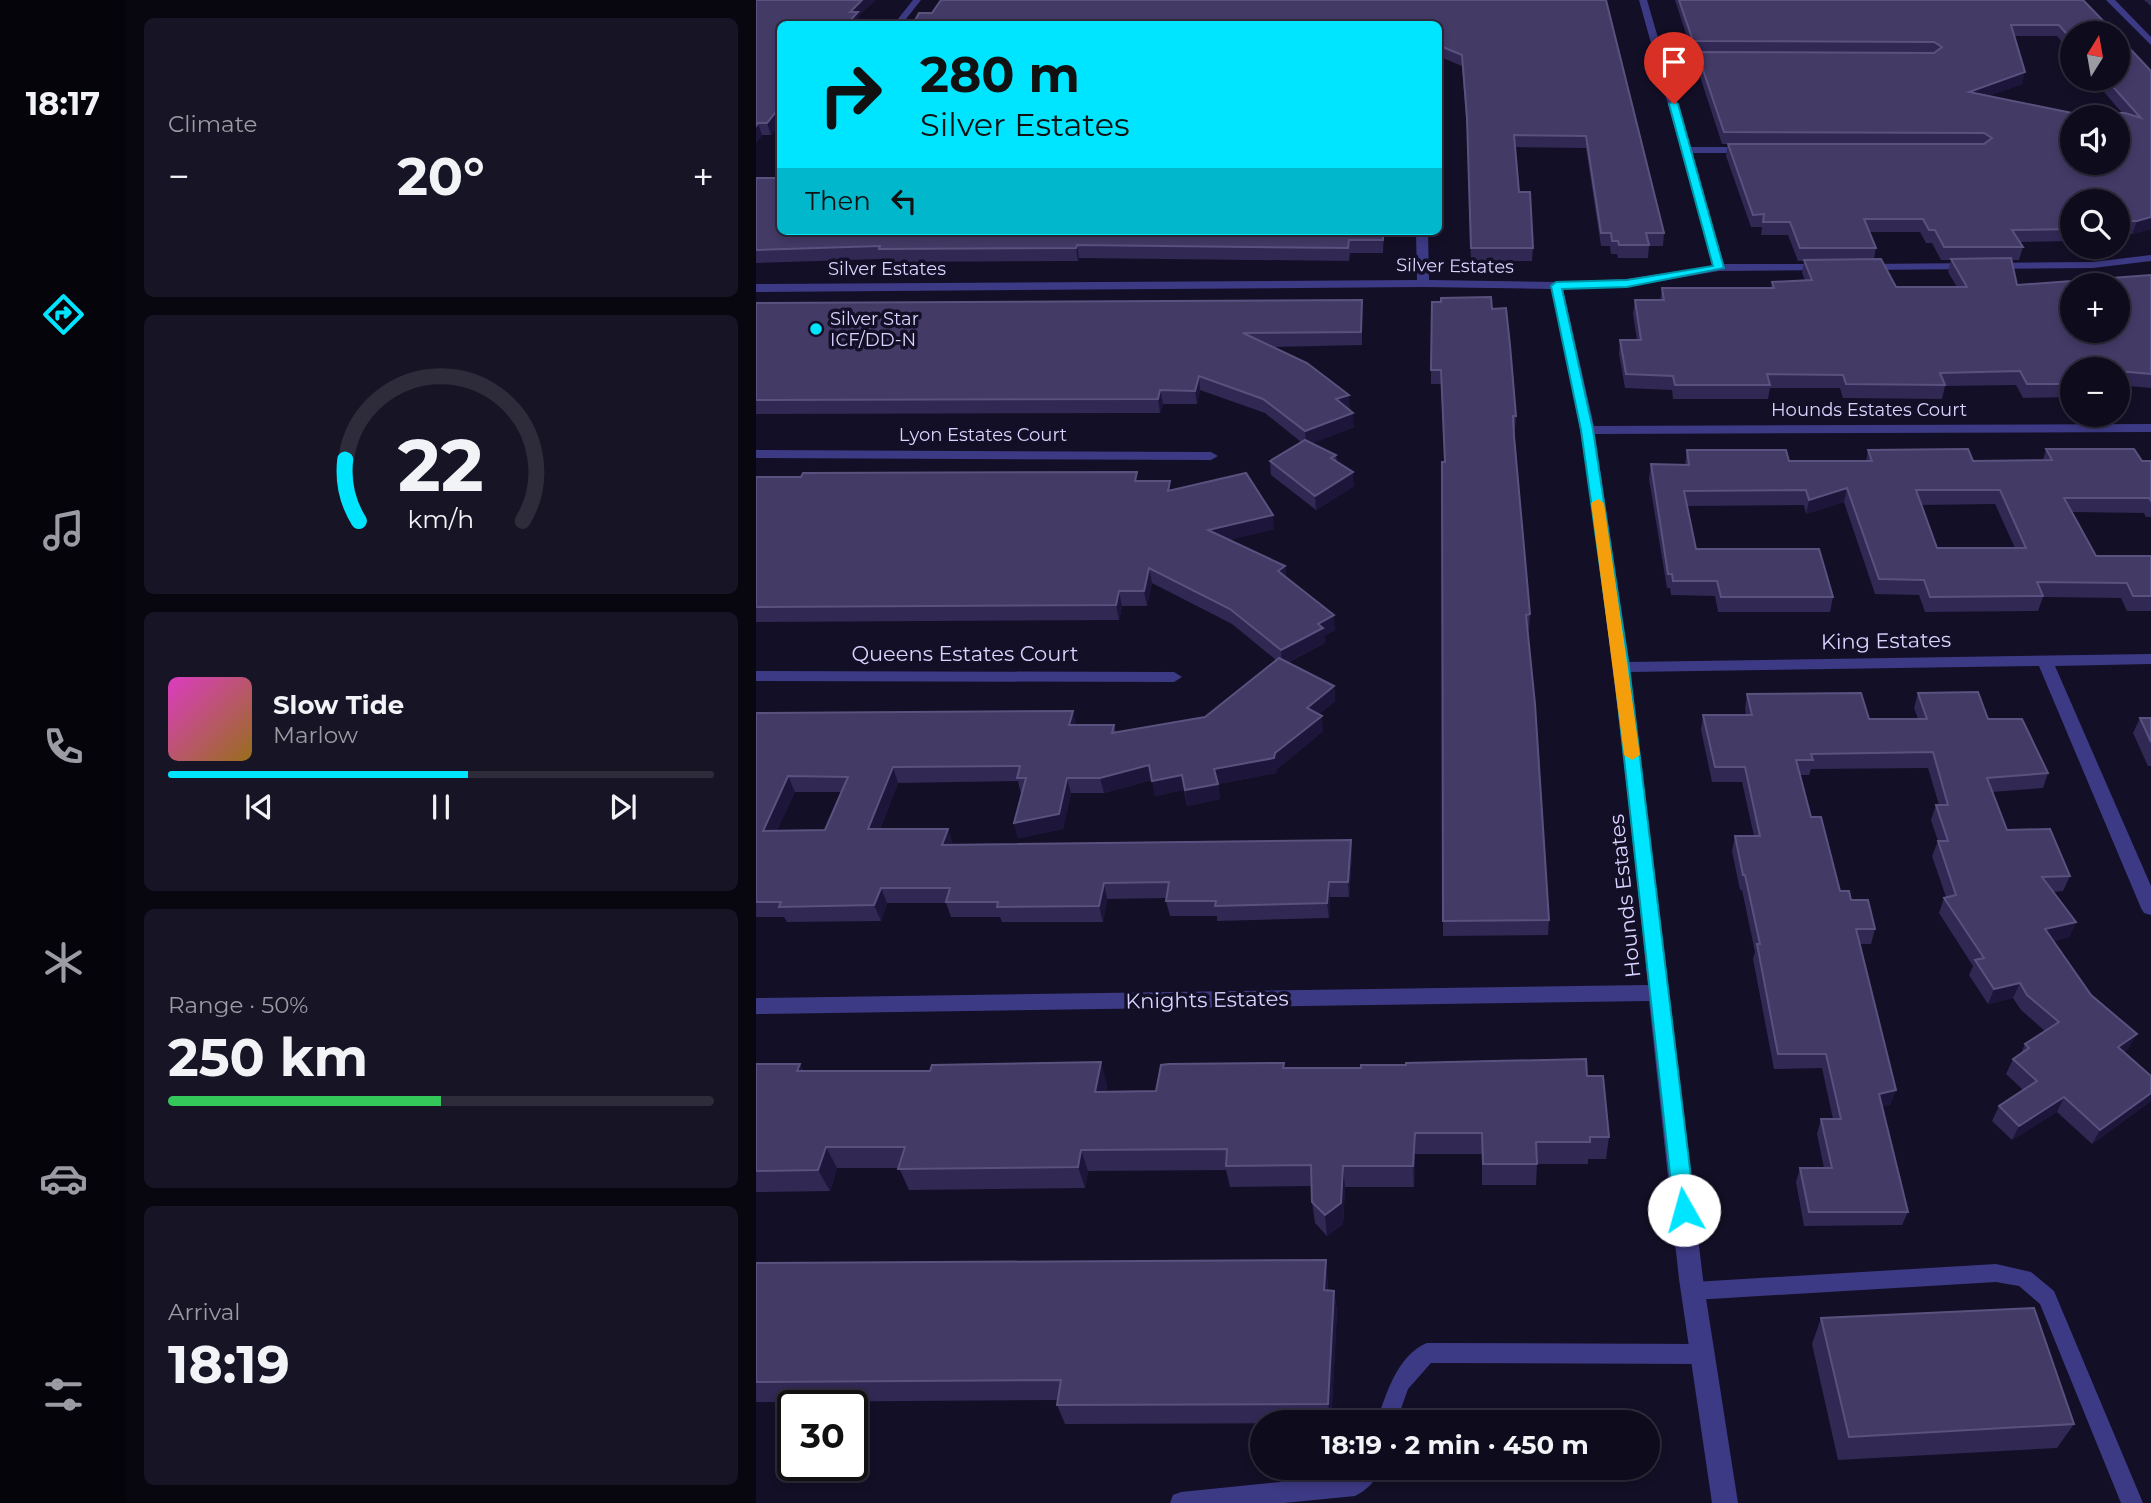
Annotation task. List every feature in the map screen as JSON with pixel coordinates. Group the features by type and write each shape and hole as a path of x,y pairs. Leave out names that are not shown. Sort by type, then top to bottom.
{"street":[{"path":"900,21 917,0"},
{"path":"1643,0 1688,149 1719,268"},
{"path":"2110,0 2151,43"},
{"path":"1660,58 1728,58"},
{"path":"1688,149 1758,150"},
{"path":"1422,235 1423,283"},
{"name":"Silver Estates","path":"756,288 1423,283 1556,286 1627,283 1719,268 2093,265 2151,258"},
{"name":"Hounds Estates","path":"1556,286 1587,430 1622,667 1701,1354 1725,1503"},
{"name":"Hounds Estates Court","path":"1587,430 2151,428"},
{"name":"Lyon Estates Court","path":"756,454 1211,456"},
{"path":"2044,659 2151,908"},
{"name":"King Estates","path":"1622,667 2151,659"},
{"name":"Queens Estates Court","path":"756,676 1174,677"},
{"name":"Knights Estates","path":"756,1006 1659,993"}],"lane":[{"path":"1694,1291 1996,1273 2024,1278 2047,1298 2132,1503"},
{"path":"1391,1410 1400,1383 1427,1353 1701,1354"},
{"path":"1181,1503 1355,1485 1360,1480"}],"building":[{"path":"756,0 862,0 850,12 858,12 850,21 777,21 777,111 767,123 758,123 756,126"},
{"path":"941,0 1606,0 1664,233 1646,233 1649,245 1619,245 1618,241 1612,241 1611,233 1601,233 1586,136 1514,135 1519,192 1530,192 1533,248 1471,248 1462,55 1442,47 1442,21 915,21 919,13 932,13"},
{"path":"1679,0 2083,0 2103,21 2060,21 2060,26 2011,25 2025,72 1969,92 2060,111 2060,175 2130,175 2130,115 2141,118 2117,91 2130,91 2130,49 2151,71 2151,217 2130,221 2130,189 2060,189 2060,229 2012,230 2023,247 1944,247 1935,230 1929,230 1923,219 1864,219 1876,248 1800,248 1790,222 1763,222 1764,214 1753,215 1728,144 1984,144 1992,138 1984,133 1724,132 1697,52 1934,53 1942,47 1934,42 1693,41"},
{"path":"756,178 777,178 777,235 1383,235 1383,240 1349,240 1348,248 1077,245 1076,248 879,249 880,246 756,250"},
{"path":"2011,258 2017,285 2060,282 2060,343 2130,343 2130,277 2151,275 2151,374 2130,372 2130,357 2060,357 2060,384 2027,384 2020,371 1940,373 1945,385 1846,384 1843,375 1767,374 1770,385 1675,385 1673,376 1626,374 1620,340 1641,340 1635,300 1664,300 1662,288 1774,288 1772,282 1812,280 1804,260 1881,259 1896,287 1967,287 1951,259"},
{"path":"1491,297 1492,309 1506,308 1510,345 1516,416 1513,416 1514,436 1530,614 1526,615 1535,704 1549,920 1443,921 1442,462 1445,462 1441,370 1431,370 1432,302 1441,302 1441,298"},
{"path":"1362,300 1361,332 1243,333 1307,363 1349,395 1336,399 1353,413 1305,431 1263,399 1199,376 1195,391 1160,390 1158,399 756,400 756,303"},
{"path":"1305,440 1336,455 1331,458 1353,472 1315,496 1270,461"},
{"path":"1968,449 1973,461 2052,460 2046,449 2134,449 2142,461 2151,461 2151,501 2149,498 2064,498 2096,556 2151,556 2151,596 2133,596 2127,583 2037,582 2043,596 1930,597 1924,580 1879,579 1847,488 1809,500 1806,490 1684,491 1696,549 1819,549 1833,597 1721,597 1717,581 1673,581 1672,574 1668,574 1651,464 1689,465 1687,450 1786,450 1789,461 1872,461 1868,450","holes":["1916,490 2000,490 2026,548 1937,548"]},
{"path":"1137,472 1135,481 1170,481 1168,491 1246,473 1273,515 1208,530 1285,566 1278,571 1334,615 1318,624 1323,628 1281,650 1230,609 1149,568 1144,591 1119,591 1116,605 756,607 756,477 801,477 803,473"},
{"path":"1279,658 1334,686 1307,708 1322,716 1275,753 1274,758 1214,769 1218,784 1185,790 1182,775 1152,781 1149,765 1100,778 1067,778 1059,814 1014,823 1026,778 1017,778 1020,766 893,767 868,829 948,829 942,845 1351,840 1348,882 1329,882 1327,903 1215,906 1216,901 1166,901 1169,882 1104,883 1099,906 997,907 998,902 946,902 950,888 881,888 874,905 779,907 781,902 756,902 756,713 1073,711 1069,725 1114,725 1112,733 1205,717","holes":["788,776 848,777 825,830 763,831"]},
{"path":"1978,692 1988,719 2022,719 2048,773 1987,778 2007,830 2050,829 2070,876 2042,877 2076,922 2045,929 2091,995 2137,1034 2118,1047 2151,1076 2151,1093 2100,1130 2064,1097 2019,1126 1999,1106 2037,1081 2013,1059 2029,1048 2025,1044 2059,1022 2027,995 2020,983 1994,989 1975,960 1984,958 1944,898 1956,895 1938,841 1948,841 1936,805 1948,805 1933,752 1811,754 1813,760 1796,760 1811,817 1821,817 1840,891 1849,891 1851,900 1868,900 1875,929 1856,929 1896,1090 1879,1094 1908,1212 1809,1212 1800,1168 1832,1168 1821,1119 1841,1119 1826,1054 1778,1054 1757,944 1760,944 1735,836 1760,836 1745,767 1715,767 1703,715 1752,715 1747,694 1861,693 1869,719 1927,719 1918,693"},
{"path":"2140,718 2151,718 2151,742"},
{"path":"1586,1059 1587,1076 1603,1076 1609,1137 1590,1137 1590,1142 1536,1142 1537,1164 1483,1164 1482,1133 1415,1133 1413,1166 1343,1166 1341,1203 1325,1215 1312,1202 1311,1165 1226,1166 1227,1149 1081,1150 1078,1167 898,1169 905,1147 826,1147 818,1170 756,1171 756,1064 800,1064 797,1071 930,1071 932,1065 1101,1062 1095,1092 1156,1091 1161,1065 1169,1064 1284,1063 1283,1068 1361,1068 1361,1065 1406,1063"},
{"path":"1326,1260 1324,1290 1334,1291 1328,1404 1057,1405 1061,1380 756,1382 756,1263"},
{"path":"2034,1308 2074,1424 1849,1437 1821,1318"}],"slow traffic":[{"path":"1598,503 1632,755"}],"place":[{"name":"Silver Star ICF/DD-N","path":"816,329"}],"route":[{"path":"1674,104 1719,268 1627,283 1556,286 1587,430 1622,667 1684,1210"}]}
